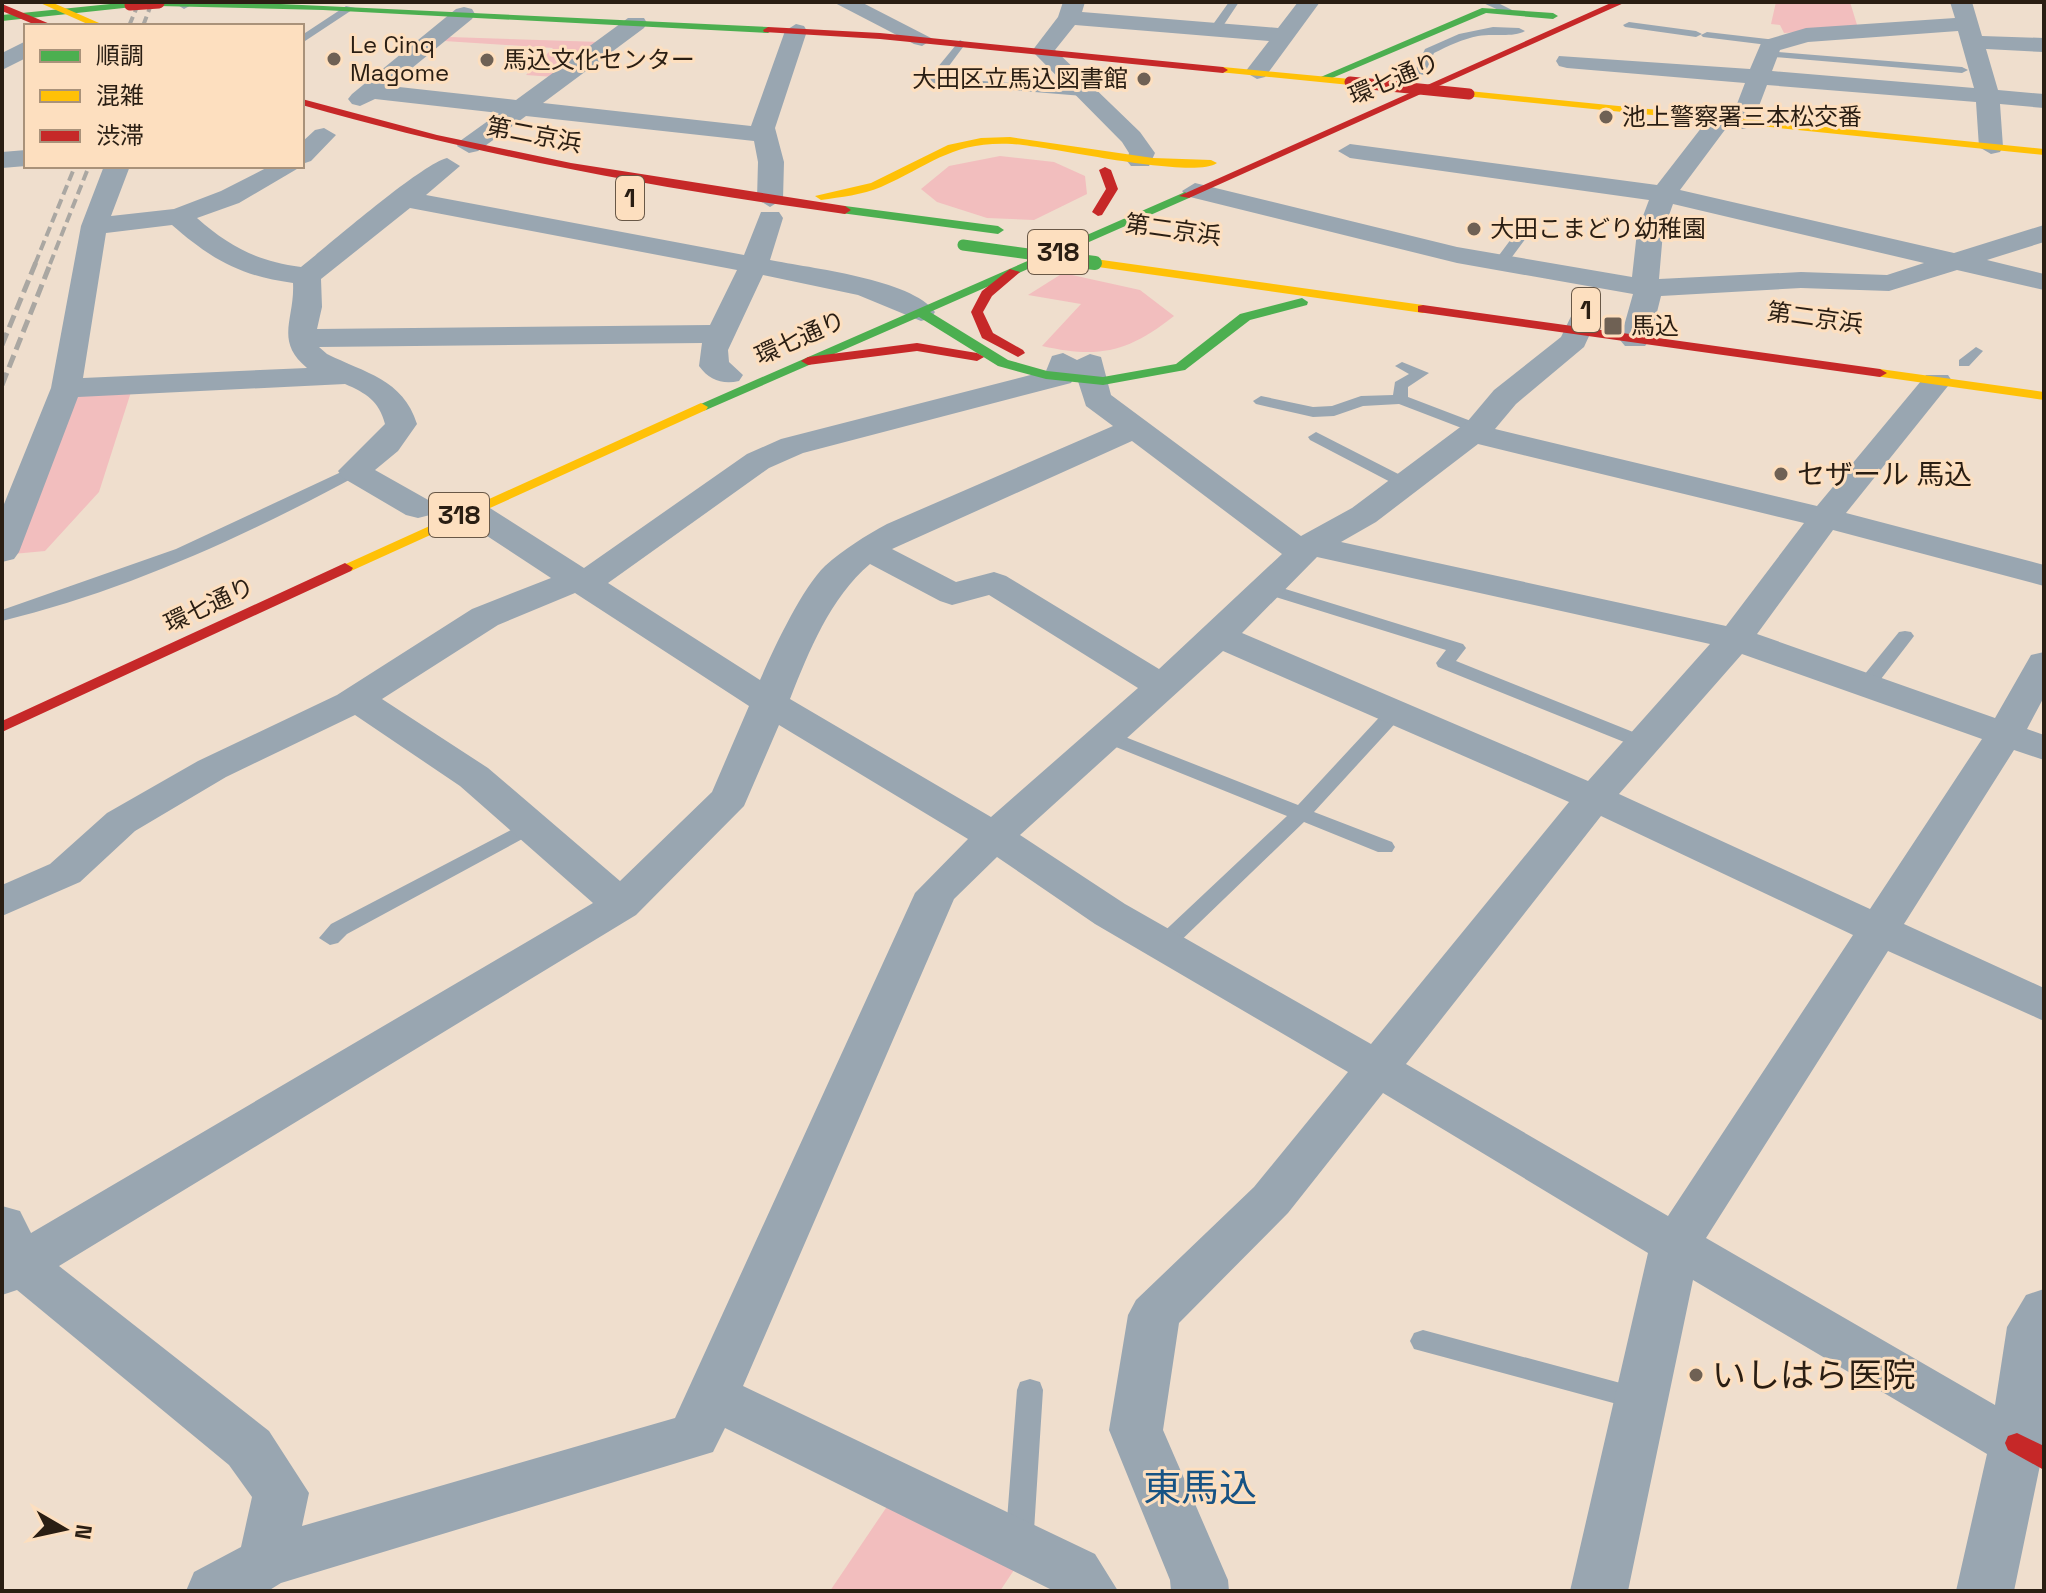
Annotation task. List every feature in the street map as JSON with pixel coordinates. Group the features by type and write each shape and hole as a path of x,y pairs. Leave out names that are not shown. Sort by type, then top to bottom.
{"main road":[{"path":"43,2 96,24"},
{"path":"2,18 184,2 922,39 1321,79 1355,91 1469,94 2044,152"},
{"path":"636,23 653,2"},
{"name":"環七通り","path":"1355,91 1420,73 1585,2"},
{"name":"環七通り","path":"1162,180 1377,120 1421,101 1433,88 1621,2"},
{"path":"2,7 41,24"},
{"path":"1321,79 1485,10 1553,16"},
{"path":"1325,102 1355,91"},
{"name":"第二京浜","path":"304,103 460,160"},
{"path":"772,205 869,187 930,152 978,141 1041,143 1162,180 1188,166 1211,163"},
{"path":"939,221 897,207 899,195 909,183 943,161 972,153 1009,150 1102,162 1162,180"},
{"name":"環七通り","path":"2,727 440,507 808,361 905,302 1014,272 1162,180 1233,153"},
{"name":"第二京浜","path":"417,158 627,177 963,245 1328,297 1612,319 1991,367"},
{"name":"318","path":"1102,162 1112,189 1091,215 1123,200"},
{"name":"第二京浜","path":"652,201 772,205 939,221 1005,231"},
{"name":"第二京浜","path":"970,268 1041,236 1165,253"},
{"path":"1014,272 980,304 981,326 989,338 1005,349 1076,370 1134,359 1161,350"},
{"path":"1188,278 1207,293 1208,301"},
{"path":"808,361 917,347 1003,363 1137,378 1180,367 1245,317 1328,297"},
{"path":"905,302 1003,363"},
{"name":"環七通り","path":"671,399 770,356"},
{"name":"第二京浜","path":"1956,364 2044,396"},
{"name":"環七通り","path":"390,521 440,507"}],"street":[{"path":"844,2 922,39"},
{"path":"1257,72 1309,2"},
{"path":"1282,35 1215,30 1071,10 1043,51 1140,149 1162,180 1501,262 1649,288 1801,280 1889,283 2044,233"},
{"path":"341,114 464,14"},
{"path":"178,216 217,250 269,271 307,276 403,199 460,160 522,108 636,23"},
{"path":"1967,23 1988,97 1991,147"},
{"path":"1649,288 1645,281 1650,232 1664,194 1731,120 1759,77 1771,49 1806,35 1967,23 2044,45"},
{"path":"728,375 714,366 713,350 753,266 772,205 771,162 763,128 796,31"},
{"path":"2,63 24,49"},
{"path":"1567,61 2044,101"},
{"path":"370,91 765,135"},
{"path":"304,154 322,133"},
{"path":"1350,151 1664,194 2044,282"},
{"path":"2,160 24,158"},
{"path":"2,552 66,388 94,226 116,168"},
{"path":"94,226 178,216 230,197 285,168"},
{"path":"403,199 865,288 905,302"},
{"path":"307,276 308,306 301,338 308,354 348,375 381,387 400,408 401,424 387,444 354,471 440,507 581,581 771,704 996,838 1110,914 1379,1069 1946,1405 2031,1451"},
{"path":"247,1578 694,1436 936,893 1032,800 1108,737 1219,636 1306,549 1364,515 1406,484 1475,431 1505,397 1649,288"},
{"path":"301,338 723,334"},
{"path":"1200,1591 1199,1580 1136,1430 1154,1315 1271,1200 1594,798 1735,639 1825,518 1956,364"},
{"path":"2,902 65,873 121,822 212,769 356,699 485,617 581,581 758,461 792,446 1076,370 1097,399 1306,549 1735,639 2024,741"},
{"path":"66,388 348,375"},
{"path":"247,1578 281,1493 249,1448 9,1255 621,905 730,797 791,650 835,576 867,549 899,531 1137,427"},
{"path":"1475,431 2044,576"},
{"path":"867,549 952,594 994,583 1161,686"},
{"path":"1219,636 1594,798 2044,1006"},
{"path":"1599,1591 1675,1246 1877,928 2024,741 2044,663"},
{"path":"356,699 474,777 621,905"},
{"path":"1985,1591 2031,1451 2033,1327 2044,1310"},
{"path":"713,1397 1074,1572 1089,1591"}],"lane":[{"path":"1215,30 1234,2"},
{"path":"1486,2 1507,10"},
{"path":"304,39 350,8"},
{"path":"1629,25 1702,34 1771,49 1962,70"},
{"path":"960,43 932,81 938,85 1083,92"},
{"path":"1501,262 1528,226"},
{"path":"1401,399 1400,385 1421,373 1402,366"},
{"path":"1261,401 1313,412 1334,411 1361,401 1401,399 1475,431"},
{"path":"1316,437 1406,484"},
{"path":"2,616 75,594 191,549 305,498 354,471"},
{"path":"1269,589 1457,648 1445,663 1641,742"},
{"path":"1867,684 1905,636"},
{"path":"1163,945 1303,812 1394,713"},
{"path":"1108,737 1385,847"},
{"path":"330,938 339,929 530,826"},
{"path":"1423,1341 1642,1400"},
{"path":"1019,1547 1030,1390"}],"shaded area":[{"path":"1776,2 1850,2 1858,28 1784,33 1780,25 1771,24"},
{"path":"449,37 601,42 554,77 526,75 553,48 444,41"},
{"path":"1000,156 1054,162 1085,176 1087,194 1034,220 987,218 937,202 921,189 949,166"},
{"path":"1063,273 1140,290 1174,316 1142,338 1112,349 1081,352 1042,346 1081,304 1028,295"},
{"path":"131,392 99,492 45,551 13,554 74,395"},
{"path":"888,1505 1018,1564 1000,1591 830,1591"}],"railway":[{"path":"130,24 139,2"},
{"path":"144,24 152,2"},
{"path":"35,264 74,168"},
{"path":"50,264 88,168"},
{"path":"2,345 36,262"},
{"path":"2,385 51,262"}],"traffic: fast":[{"path":"159,3 323,7 768,30"},
{"path":"2,18 130,5"},
{"path":"1321,79 1485,10 1553,16"},
{"path":"701,407 1185,196"},
{"path":"845,210 998,230"},
{"path":"963,245 1095,263"},
{"path":"921,312 1003,363 1046,375 1103,381 1180,367 1245,317 1302,302"}],"traffic: slow":[{"path":"43,2 96,24"},
{"path":"1223,70 1350,82"},
{"path":"1469,94 2044,152"},
{"path":"821,196 868,187 939,152 981,141 1039,143 1153,161 1211,163"},
{"path":"1095,263 1423,309"},
{"path":"1880,373 2044,396"},
{"path":"345,568 701,407"}],"traffic: jam":[{"path":"1185,196 1621,2"},
{"path":"130,5 159,3"},
{"path":"2,7 41,24"},
{"path":"768,30 880,36 1223,70"},
{"path":"1350,82 1469,94"},
{"path":"304,103 436,138 571,167 845,210"},
{"path":"1098,212 1112,189 1105,170"},
{"path":"1014,272 987,294 977,312 987,335 1018,353"},
{"path":"1423,309 1880,373"},
{"path":"808,361 917,347 977,357"},
{"path":"2,727 345,568"},
{"path":"2017,1443 2044,1459"}],"place":[{"name":"Le Cinq Magome","path":"334,59"},
{"name":"馬込文化センター","path":"487,60"},
{"name":"大田区立馬込図書館","path":"1144,79"},
{"name":"池上警察署三本松交番","path":"1606,117"},
{"name":"大田こまどり幼稚園","path":"1474,229"},
{"name":"馬込","path":"1613,326"},
{"name":"セザール 馬込","path":"1781,474"},
{"name":"いしはら医院","path":"1696,1375"}],"district":[{"name":"東馬込","path":"1200,1488"}]}
